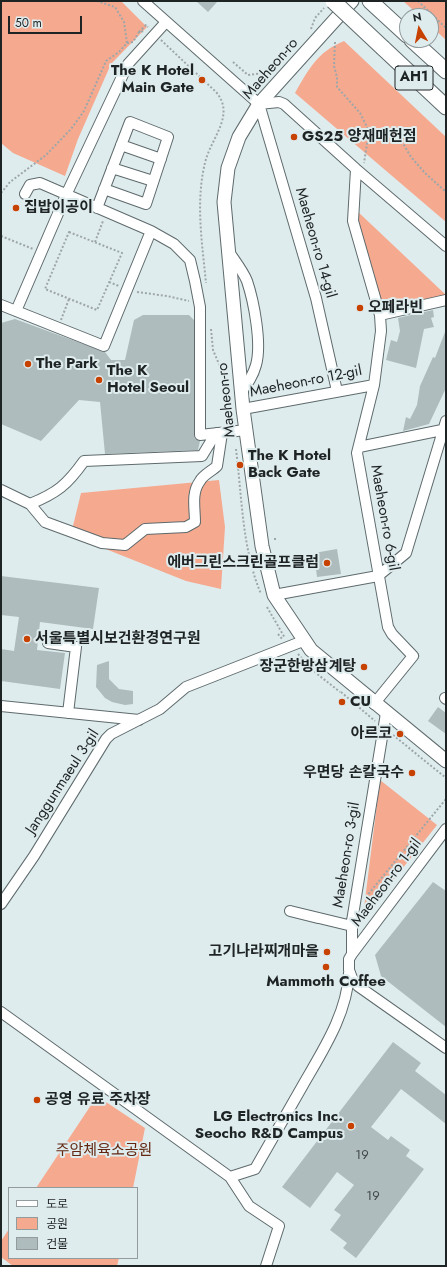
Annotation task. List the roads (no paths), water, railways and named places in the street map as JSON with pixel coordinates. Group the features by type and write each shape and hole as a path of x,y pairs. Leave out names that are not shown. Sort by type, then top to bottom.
{"highway":[{"path":"370,1 399,28"},
{"name":"AH1","path":"329,4 383,48 446,107"},
{"name":"AH1","path":"420,48 446,72"}],"main road":[{"name":"Maeheon-ro","path":"352,1 287,75 259,104 239,137 228,168 224,202 243,409 262,546 274,595 303,641 311,650 374,704 446,761"}],"street":[{"path":"143,1 259,104 279,102 284,104 446,246"},
{"path":"16,311 66,195 128,64 166,22"},
{"name":"Maeheon-ro 14-gil","path":"259,104 316,298 337,391"},
{"path":"97,208 104,189 112,168 130,122 168,137 146,204 104,189"},
{"path":"121,145 160,159"},
{"path":"112,168 153,181"},
{"name":"Maeheon-ro 6-gil","path":"360,172 353,221 380,315 381,330 374,385 357,453 388,627 392,634 413,656 374,704"},
{"path":"25,194 30,185 36,183 151,232 174,244 190,260 200,307 200,435 246,430"},
{"path":"1,305 104,346 151,232"},
{"path":"229,251 246,279 254,315 258,347 256,364 251,378 241,392"},
{"path":"380,315 446,300"},
{"name":"Maeheon-ro 12-gil","path":"243,409 374,385"},
{"path":"359,447 444,425"},
{"path":"274,595 378,576 406,553 444,425"},
{"path":"30,504 50,496 70,481 84,461 202,456 219,433"},
{"path":"1,490 30,504 45,522 102,543 125,545 145,529 186,526 195,522 194,499 200,480 217,466 219,433"},
{"name":"Janggunmaeul 3-gil","path":"1,904 34,856 106,739 115,732 160,709 186,687 303,641"},
{"path":"48,643 76,648 68,713"},
{"path":"1,706 141,720"},
{"name":"Maeheon-ro 3-gil","path":"349,973 348,964 352,954 352,926 386,713"},
{"name":"Maeheon-ro 1-gil","path":"352,954 446,829"},
{"path":"290,911 352,926"},
{"path":"349,973 363,990 446,1048"},
{"path":"230,1177 255,1169 330,1038 342,1008 349,984 349,973"},
{"path":"1,1012 230,1177 249,1206 279,1226 266,1266"}],"place":[{"name":"The K Hotel Main Gate","path":"202,80"},
{"name":"GS25 양재매헌점","path":"294,137"},
{"name":"집밥이공이","path":"16,208"},
{"name":"오페라빈","path":"360,308"},
{"name":"The Park","path":"28,364"},
{"name":"The K Hotel Seoul","path":"99,380"},
{"name":"The K Hotel Back Gate","path":"240,465"},
{"name":"에버그린스크린골프클럼","path":"327,563"},
{"name":"서울특별시보건환경연구원","path":"27,639"},
{"name":"장군한방삼계탕","path":"364,667"},
{"name":"CU","path":"342,702"},
{"name":"아르코","path":"400,734"},
{"name":"우면당 손칼국수","path":"412,773"},
{"name":"고기나라찌개마을","path":"327,952"},
{"name":"Mammoth Coffee","path":"326,967"},
{"name":"공영 유료 주차장","path":"37,1100"},
{"name":"LG Electronics Inc. Seocho R&D Campus","path":"351,1126"}],"park label":[{"name":"주암체육소공원","path":"104,1151"}]}
